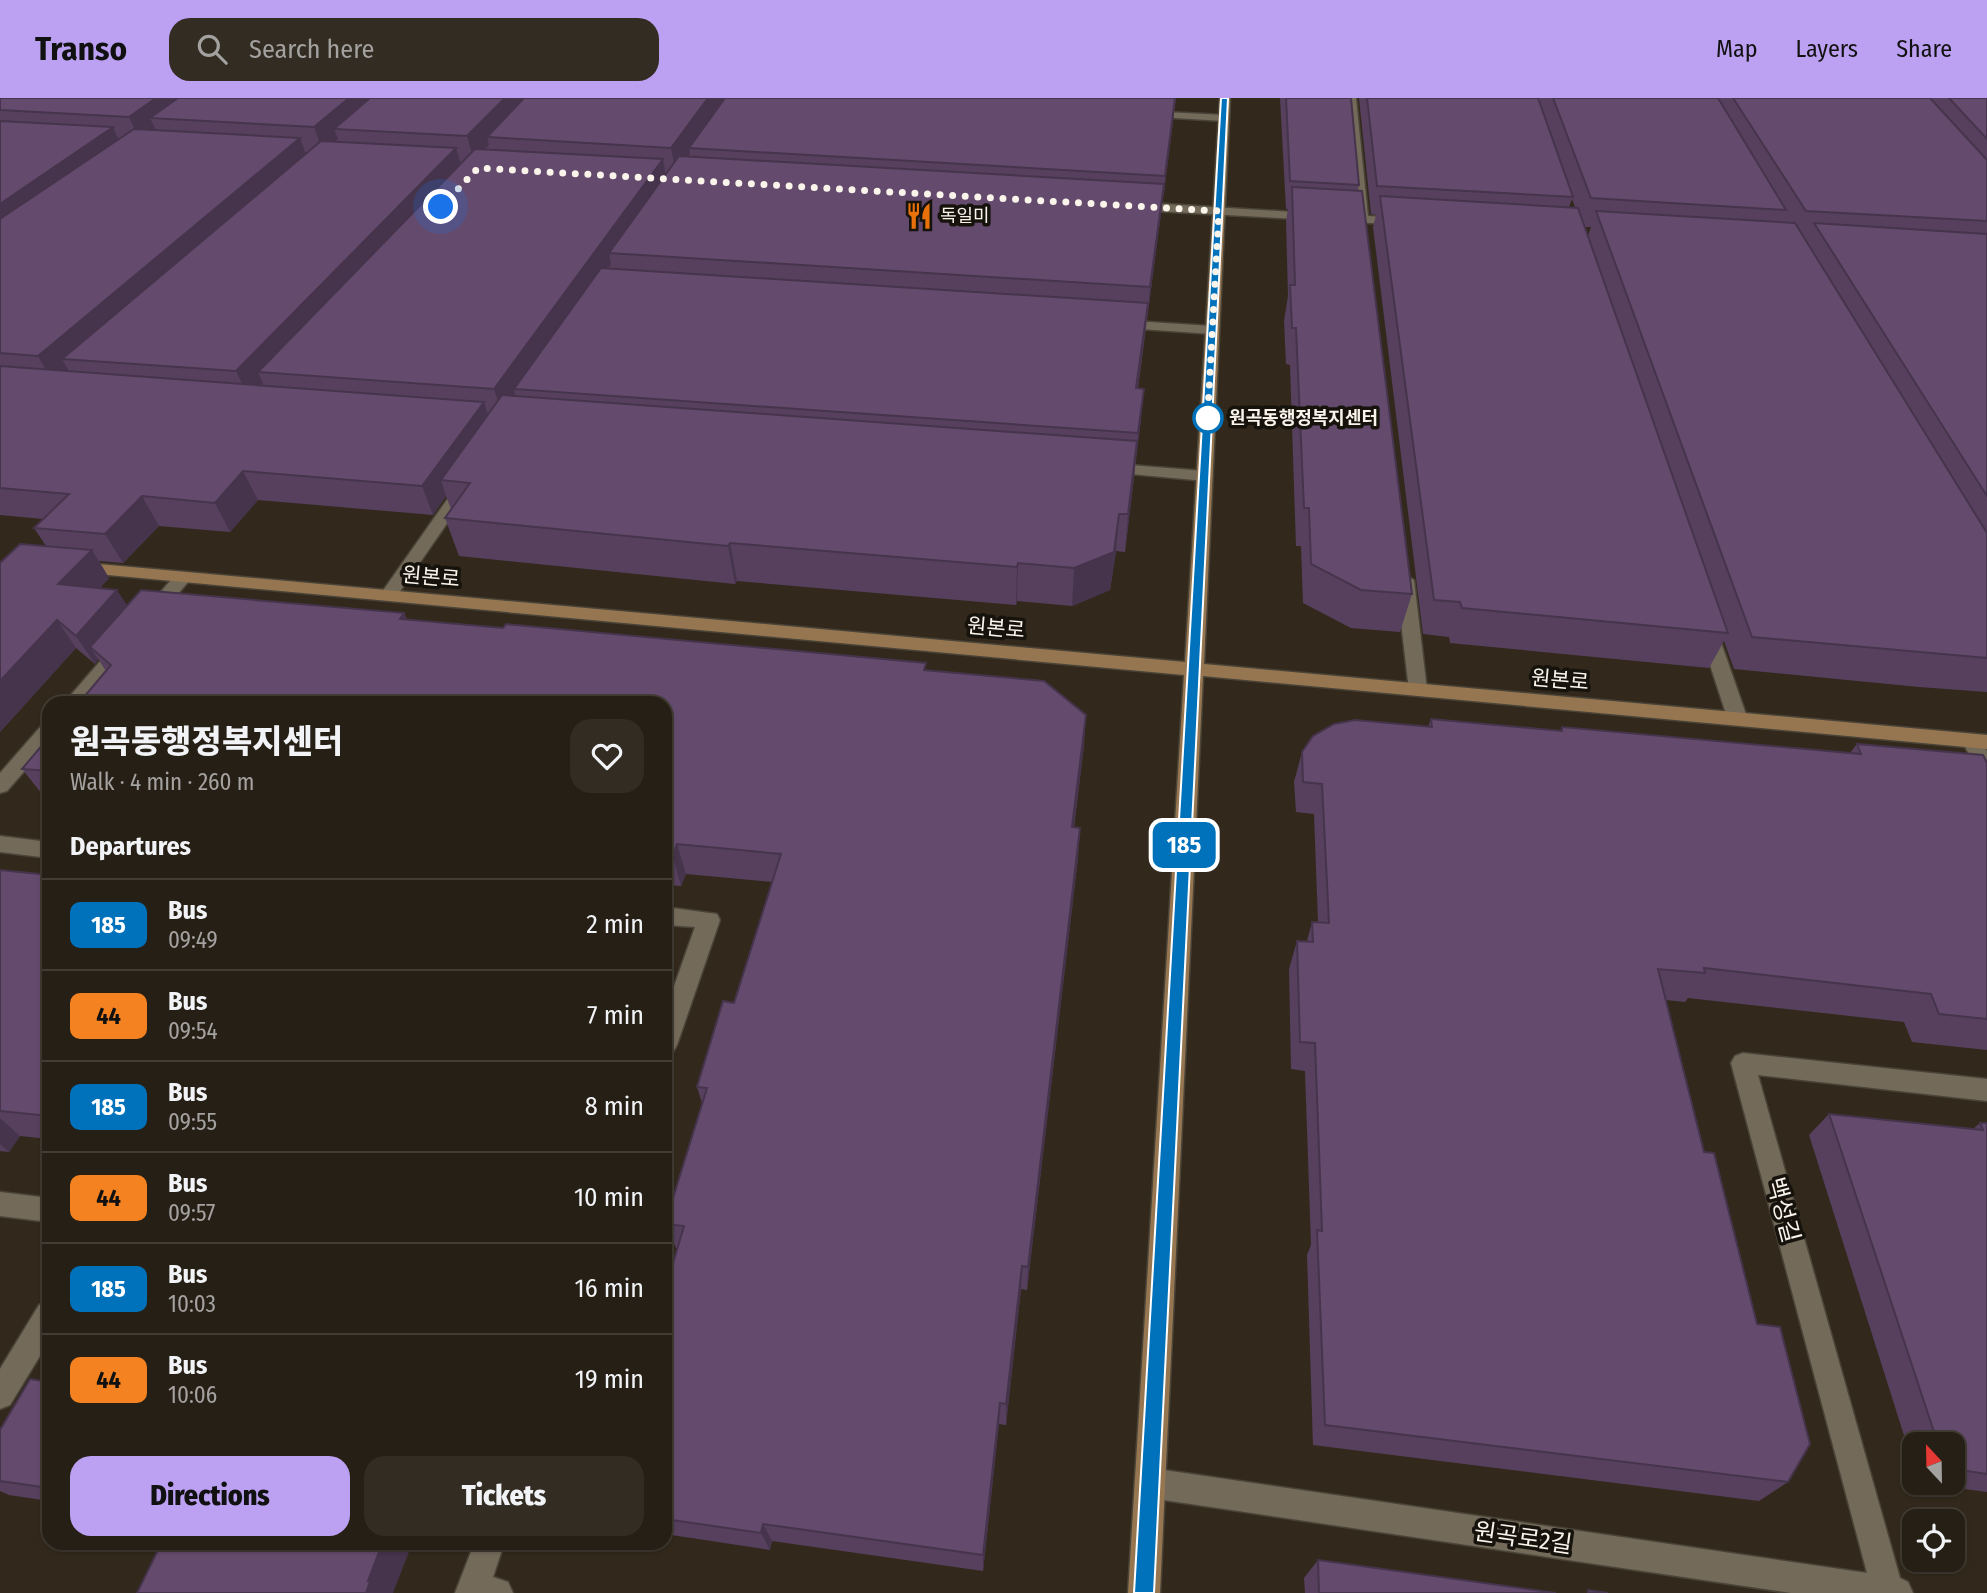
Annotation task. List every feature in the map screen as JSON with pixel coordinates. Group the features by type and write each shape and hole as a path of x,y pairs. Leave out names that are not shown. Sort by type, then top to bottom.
{"street":[{"path":"1351,98 1363,227"},
{"path":"1128,114 1224,108 1144,1593"},
{"path":"1122,206 1219,211 1363,227 1416,223"},
{"path":"1101,323 1212,330"},
{"path":"1093,467 1205,475"},
{"path":"388,596 476,470"},
{"name":"원본로","path":"52,565 1980,742"},
{"path":"1403,566 1418,690"},
{"path":"79,696 183,577"},
{"path":"1703,614 1738,720"},
{"path":"0,786 42,738"},
{"path":"1980,742 1987,770"},
{"path":"0,844 42,849"},
{"path":"672,917 709,920 672,1025"},
{"name":"백성길","path":"1891,1593 1743,1063 1987,1090"},
{"path":"0,1204 42,1209"},
{"path":"0,1395 42,1326"},
{"name":"원곡로2길","path":"1150,1483 1891,1593"},
{"path":"481,1592 488,1550"}],"building":[{"path":"0,98 156,98 129,117 0,110"},
{"path":"178,98 349,98 314,127 150,118"},
{"path":"370,98 505,98 467,136 334,129"},
{"path":"524,98 708,98 671,148 487,137"},
{"path":"725,98 1175,98 1165,176 689,148"},
{"path":"1286,98 1351,98 1359,185 1290,181"},
{"path":"1367,98 1538,98 1573,197 1377,186"},
{"path":"1553,98 1718,98 1786,210 1591,198"},
{"path":"1733,98 1930,98 1987,160 1987,221 1806,211"},
{"path":"1949,98 1987,98 1987,139"},
{"path":"0,121 113,127 0,204"},
{"path":"134,129 300,138 38,356 0,353 0,219"},
{"path":"321,141 456,148 236,371 62,359"},
{"path":"475,149 663,159 494,389 258,372"},
{"path":"679,156 1164,184 1150,287 609,253"},
{"path":"1292,187 1362,191 1412,594 1361,590 1311,564 1309,508 1304,508 1296,328 1292,328 1290,285 1295,285"},
{"path":"1380,196 1578,208 1728,633 1462,608 1460,602 1434,600"},
{"path":"1596,211 1795,223 1987,533 1987,658 1752,637"},
{"path":"1814,223 1987,234 1987,496"},
{"path":"601,268 1148,303 1136,388 1144,389 1138,433 514,389"},
{"path":"0,366 484,402 422,486 243,471 215,503 142,496 105,534 34,528 69,494 0,488"},
{"path":"502,395 1137,441 1128,514 1119,514 1114,552 1074,568 1018,563 1017,567 730,543 728,546 445,518 470,483 441,480"},
{"path":"20,544 92,550 58,584 117,590 76,636 57,620 0,681 0,563"},
{"path":"141,590 404,613 400,619 503,628 506,624 926,663 924,670 1044,681 1086,715 1072,827 1080,828 1028,1267 1022,1266 1006,1404 1000,1403 983,1555 763,1524 761,1533 672,1520 672,1266 684,1226 672,1225 672,1201 707,1088 697,1087 723,1001 734,1003 781,854 677,844 672,857 672,696 85,696 111,665 90,647"},
{"path":"1431,719 1562,731 1562,727 1861,754 1857,744 1983,755 1987,763 1987,1019 1939,1014 1931,994 1704,968 1705,973 1658,969 1704,1152 1714,1153 1757,1324 1780,1327 1810,1444 1788,1482 1325,1425 1317,1230 1322,1231 1315,1043 1300,1042 1297,941 1313,942 1312,922 1329,923 1322,784 1303,782 1302,752 1313,736 1334,724 1355,720 1432,727"},
{"path":"42,745 42,770 22,769"},
{"path":"0,870 42,874 42,1115 0,1111"},
{"path":"1829,1114 1983,1130 1980,1123 1987,1123 1987,1474 1965,1471 1965,1432 1934,1432"},
{"path":"30,1379 42,1381 42,1487 0,1481 0,1430"},
{"path":"158,1550 380,1550 366,1593 137,1593"},
{"path":"1318,1560 1556,1593 1319,1593"}],"bus line":[{"name":"185","path":"1144,1593 1225,98"}],"place":[{"name":"독일미","path":"919,216"},
{"name":"원곡동행정복지센터","path":"1208,418"}],"route":[{"path":"441,207 478,168 1219,211 1207,427 1208,418"}]}
